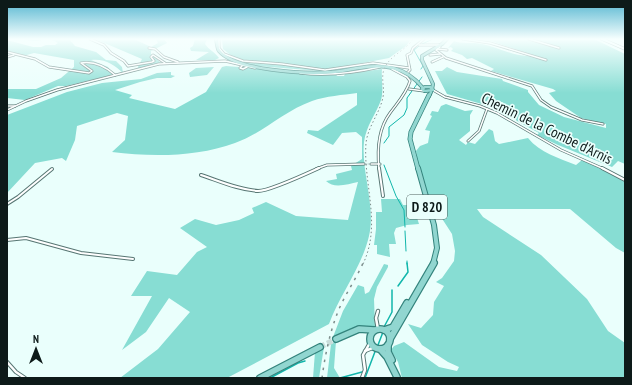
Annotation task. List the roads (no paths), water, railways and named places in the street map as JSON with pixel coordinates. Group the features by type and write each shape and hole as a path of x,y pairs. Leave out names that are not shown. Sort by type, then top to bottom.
{"main road":[{"path":"226,57 242,64 262,68 316,72 344,70 367,66 386,66 404,72 427,89 432,82 422,57"},
{"name":"D 820","path":"379,330 393,327 429,268 434,255 435,242 432,225 408,140 410,132 427,97 427,89"},
{"name":"D 820","path":"390,338 431,269 436,256 437,242 434,225 410,139 411,132 427,89"},
{"path":"336,339 361,329 379,330 390,338 388,352 395,368 397,378"},
{"path":"370,339 379,330"},
{"path":"353,332 361,331 370,339 387,357 397,378"},
{"path":"377,348 383,348 388,345"},
{"path":"260,378 320,347"}],"street":[{"path":"26,57 34,59 49,67 89,73 92,71 81,63 87,62 106,67 115,75"},
{"path":"117,57 128,66 152,62 154,61 151,57"},
{"path":"156,57 165,63"},
{"path":"164,57 179,63"},
{"path":"232,57 238,60 251,62 282,64 317,70 338,69 372,63 409,68"},
{"path":"406,73 409,68 407,57"},
{"path":"432,62 443,57 485,72 532,86 541,100 551,106 582,120 603,124"},
{"path":"536,57 546,60"},
{"path":"7,110 57,90 165,63 225,61 247,67 319,76 383,67 392,69 406,73 410,80 408,89 389,114 382,126 379,136 383,196"},
{"path":"247,64 251,62"},
{"path":"242,66 240,68 243,69 247,67"},
{"path":"408,89 427,89"},
{"name":"Chemin de la Combe d'Arnis","path":"427,89 449,98 487,108 561,150 603,168 625,180"},
{"path":"7,106 16,106"},
{"path":"468,141 479,131 487,108"},
{"path":"201,175 239,187 259,191 284,183 327,165 364,164"},
{"path":"371,164 380,164"},
{"path":"7,204 18,197 52,168"},
{"path":"7,240 26,238 39,240 81,253 133,259"},
{"path":"378,311 376,318 379,330"},
{"path":"362,378 365,370 364,352 370,339"},
{"path":"364,352 377,348"},
{"path":"7,362 16,372 25,378"}],"waterway":[{"path":"418,57 423,66 421,69"},
{"path":"384,143 389,136 389,127 404,115 407,108 407,98 422,77"},
{"path":"384,165 396,196 404,210 405,227"},
{"path":"405,231 406,251"},
{"path":"398,286 408,272 407,263"},
{"path":"384,327 392,312 392,290"},
{"path":"378,345 383,332"},
{"path":"365,378 376,349"},
{"path":"270,378 298,363 305,361"},
{"path":"340,378 362,372"}],"tunnel":[{"path":"364,164 371,164"},
{"path":"320,347 336,339"}],"railway":[{"path":"363,264 368,249 372,219 367,174 366,143 371,125 383,97 383,74 385,67 394,57"},
{"path":"322,378 328,343 336,317 363,263"}]}
